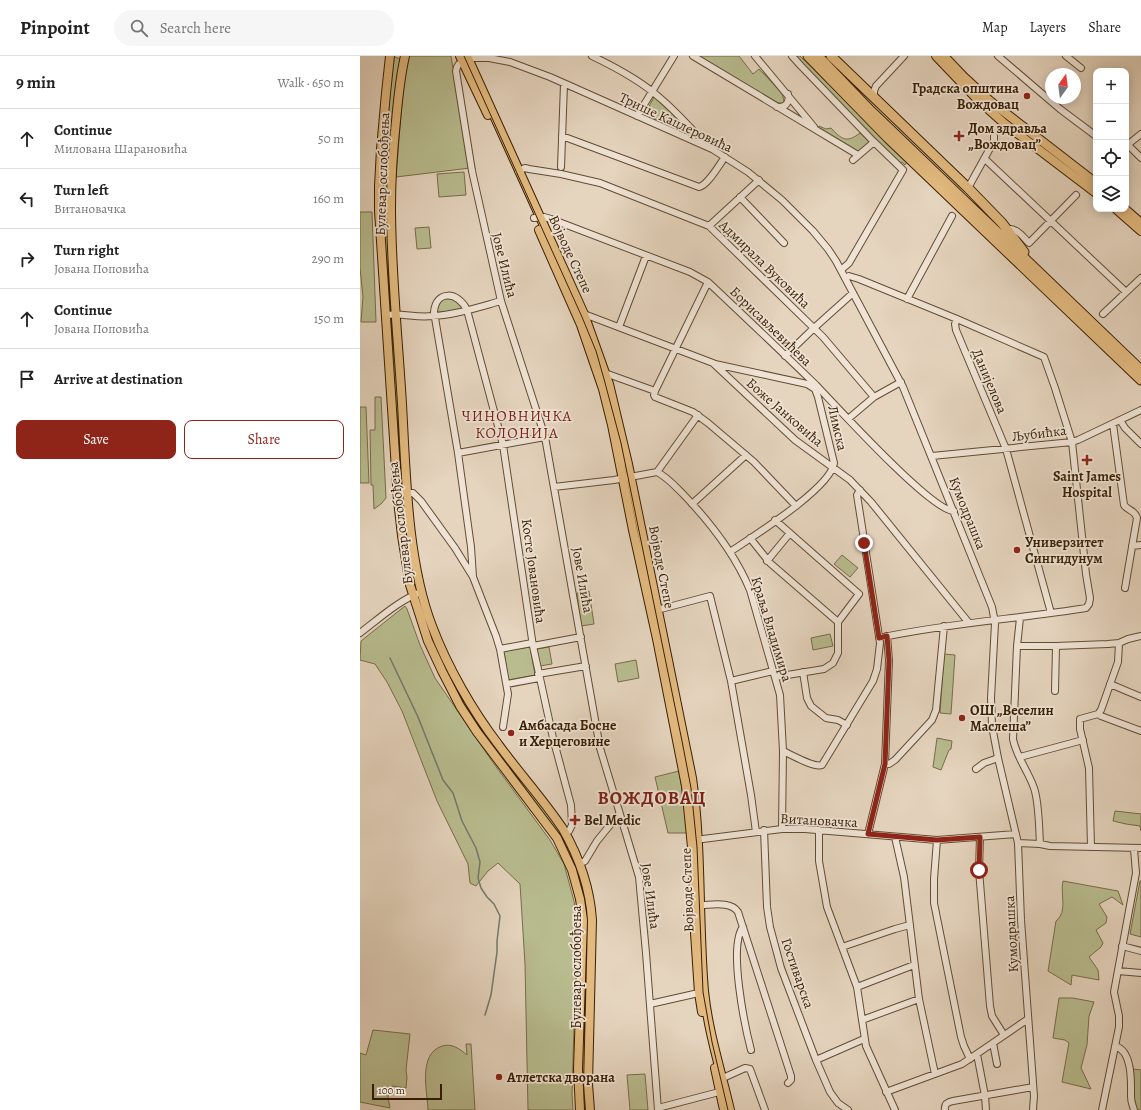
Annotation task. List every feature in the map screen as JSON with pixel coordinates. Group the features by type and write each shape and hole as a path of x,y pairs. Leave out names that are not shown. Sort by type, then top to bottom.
{"highway":[{"path":"803,56 821,70"},
{"path":"808,56 888,138 1139,375"},
{"path":"818,56 871,110 1045,278 1139,375 1141,384"},
{"path":"831,56 968,188 1007,229 1045,278"}],"main road":[{"name":"Булевар ослобођења","path":"390,56 381,149 379,206 397,494 402,536 413,595 428,641 460,706 497,760 552,831 565,853 572,870 581,908 583,934 578,1069 580,1110"},
{"name":"Булевар ослобођења","path":"403,56 395,133 391,205 396,314 408,493 413,545 421,592 434,631 469,701 496,742 566,834 579,864 588,891 591,907 592,966 588,1084 590,1110"},
{"path":"936,56 978,100 1005,124 1093,191"},
{"path":"944,56 990,101 1093,181"},
{"name":"Војводе Степе","path":"465,58 487,112 581,315 605,373 616,414 695,840 701,905 702,993 723,1078 724,1110"},
{"name":"Војводе Степе","path":"465,58 518,170 537,218"},
{"path":"379,206 391,205"},
{"path":"1119,212 1141,231"},
{"path":"1128,212 1141,223"},
{"name":"Војводе Степе","path":"581,315 627,478 657,610 692,778 695,799 695,840 704,1024 723,1091 730,1110"},
{"path":"393,422 403,421"},
{"path":"565,853 573,849"},
{"path":"582,966 592,966"}],"street":[{"path":"592,56 652,91 661,98 712,149"},
{"path":"637,116 674,56"},
{"path":"693,56 858,155"},
{"path":"754,56 818,131"},
{"path":"792,56 800,66 903,170 849,263 841,270"},
{"path":"874,98 876,86 904,56"},
{"path":"998,56 1060,109 1093,134"},
{"path":"1066,56 1081,68"},
{"name":"Трише Кацлеровића","path":"465,58 489,58 510,62 712,149 759,180 787,204 828,249 853,293"},
{"name":"Јове Илића","path":"465,58 456,69 467,142 481,214 501,301 544,437 600,748 639,877 658,1109"},
{"path":"561,167 564,84"},
{"path":"864,88 876,86"},
{"path":"776,106 780,107 787,104 789,99 788,94"},
{"path":"689,139 693,137 694,131"},
{"path":"1129,144 1141,134"},
{"path":"562,136 699,187 706,183 724,157"},
{"path":"968,188 985,160 994,141 994,136"},
{"path":"853,160 874,142"},
{"path":"1129,148 1141,158"},
{"path":"985,160 1126,292"},
{"name":"Адмирала Вуковића","path":"518,170 525,168 596,181 709,226 830,344 874,397"},
{"path":"709,226 759,180"},
{"path":"1007,229 1011,228 1016,231 1029,243 1076,194"},
{"path":"740,197 784,243"},
{"path":"907,299 952,216"},
{"name":"Борисављевићева","path":"537,218 551,219 690,272 708,282 807,377 821,396 848,419 918,488 947,510 954,511"},
{"path":"619,327 646,256"},
{"path":"845,278 849,276 859,279 957,319 1044,357 1072,442 1086,574 1090,598 1090,604 1086,608 1020,618 944,626 879,638"},
{"path":"1103,314 1141,278"},
{"path":"708,282 654,392 655,397 687,409 698,415 746,455 796,506"},
{"path":"785,356 853,293"},
{"name":"Кумодрашка","path":"853,293 901,382 991,603 995,621 991,711 992,731 1018,843 1033,1087 1033,1110"},
{"path":"467,310 460,299 447,296 442,298 436,304 434,316 458,453 473,577"},
{"path":"386,315 396,314 434,316 467,310 501,301"},
{"name":"Косте Јовановића","path":"467,310 503,445 538,676 571,805 572,825 566,834"},
{"name":"Боже Јанковића","path":"581,315 619,327 713,363 795,440 850,480 860,490 969,623"},
{"name":"Данијелова","path":"957,319 955,324 956,330 1006,449 1051,614"},
{"name":"Лимска","path":"713,363 804,384 815,389 821,396 833,457 833,467 821,485 796,506 730,552"},
{"path":"605,373 654,392"},
{"path":"804,384 807,381 807,377"},
{"path":"848,419 874,397 901,382"},
{"name":"Љубићка","path":"932,456 1072,442 1141,410"},
{"path":"554,487 627,478 655,472 698,415"},
{"path":"1120,420 1125,428 1141,444"},
{"path":"1113,424 1124,505 1127,509 1133,512 1137,518 1125,588"},
{"path":"458,453 544,437"},
{"path":"692,504 746,455"},
{"name":"Краља Владимира","path":"655,472 669,481 692,504 714,530 730,552 750,590 781,702 783,751 782,829"},
{"path":"783,751 814,765 821,766 834,748 876,676 879,638 857,495 860,490"},
{"path":"397,494 414,494 421,501 461,557 473,577 500,648 507,684 508,699 503,727"},
{"path":"775,520 860,594"},
{"path":"767,561 790,534"},
{"path":"750,538 767,561 838,622"},
{"path":"1132,546 1141,545"},
{"path":"461,557 466,558 471,554"},
{"path":"360,633 398,604 421,592"},
{"path":"732,681 774,674 824,669 832,663 838,649 838,622 860,594 873,592"},
{"path":"657,610 710,596 732,681 756,832"},
{"path":"1020,618 1012,735 1013,743 1029,775 1035,791 1040,844"},
{"path":"885,764 889,764 895,760 935,716 944,626"},
{"path":"868,834 885,764 889,660 887,636"},
{"path":"1017,646 1119,643 1141,636"},
{"path":"500,648 580,637"},
{"path":"1091,847 1089,768 1080,719 1098,714 1101,710 1118,662 1119,643"},
{"path":"1055,691 1056,646"},
{"path":"507,684 586,666"},
{"path":"803,672 807,698 811,706 826,718 838,720 847,725"},
{"path":"1110,684 1141,697"},
{"path":"1098,714 1141,731"},
{"path":"1020,757 1083,740"},
{"path":"976,769 984,763 998,758"},
{"path":"579,864 585,861 597,840 619,814"},
{"name":"Витановачка","path":"695,840 764,830 782,829 819,830 937,840 1016,834"},
{"name":"Гостиварска","path":"764,830 767,907 770,927 781,968 816,1060 832,1095 838,1103 848,1110"},
{"path":"819,830 819,862 824,895 857,987 864,1039 868,1052 895,1110"},
{"path":"895,837 904,876 919,999 935,1074"},
{"path":"980,837 979,870 990,1006 992,1016 1004,1036"},
{"path":"937,840 934,878 935,907 961,1037 970,1059"},
{"path":"1018,843 1050,846 1141,848"},
{"path":"1102,1110 1119,1022 1114,992 1136,873 1134,849"},
{"path":"701,905 729,905 733,906 738,912 791,1076 791,1080 788,1083"},
{"path":"842,947 910,925"},
{"path":"743,927 739,935 737,965 742,1005 751,1050"},
{"path":"1122,946 1141,951"},
{"path":"857,987 914,966"},
{"path":"1118,971 1141,973"},
{"path":"650,1004 702,993"},
{"path":"862,1020 919,999"},
{"path":"886,1092 958,1066 1028,1019"},
{"path":"816,1060 864,1039"},
{"path":"993,1043 997,1064"},
{"path":"1115,1046 1121,1049 1127,1058 1131,1074 1134,1110"},
{"path":"977,1054 985,1096 986,1110"},
{"path":"723,1078 745,1068 750,1069 765,1110"},
{"path":"945,1110 945,1106 949,1102 1033,1087"},
{"path":"658,1109 723,1091"}],"green space":[{"path":"409,56 451,56 470,168 396,177 405,73"},
{"path":"699,56 739,56 753,74 759,69 782,93 784,101 782,103 778,103"},
{"path":"796,56 800,56 907,162 905,165 902,162 900,163 836,99"},
{"path":"395,57 400,59 388,200 384,202 382,201 384,138 393,58"},
{"path":"654,97 685,126 686,130 681,131 645,114"},
{"path":"819,126 826,129 831,128 845,139 852,138 860,133 870,143 858,153 817,129"},
{"path":"464,172 466,195 439,197 437,174"},
{"path":"388,208 393,311 389,311 382,210"},
{"path":"360,212 372,212 376,322 361,322 363,297 360,268"},
{"path":"429,227 431,248 417,249 415,228"},
{"path":"445,298 454,298 463,309 436,313 438,304"},
{"path":"393,317 404,458 403,491 401,490 389,318"},
{"path":"375,397 381,397 386,498 374,509 373,485 371,485 370,430 375,430"},
{"path":"360,407 366,407 369,483 360,483"},
{"path":"842,555 858,568 850,577 834,564"},
{"path":"589,591 594,624 581,626 577,593"},
{"path":"417,598 420,598 444,659 565,837 569,847 565,847 469,716 436,655"},
{"path":"405,606 435,678 494,764 550,840 564,864 574,901 577,925 572,1094 573,1110 528,1110 525,964 520,884 498,863 488,871 476,886 470,883 468,864 437,801 402,711 387,682 375,664 360,660 361,641"},
{"path":"830,634 833,646 813,650 811,638"},
{"path":"530,647 535,675 508,680 504,651"},
{"path":"549,647 552,664 540,666 537,649"},
{"path":"944,654 955,655 951,714 940,713"},
{"path":"636,660 639,678 618,682 615,664"},
{"path":"937,738 952,741 951,749 949,750 941,770 933,767"},
{"path":"679,771 689,833 668,833 655,777"},
{"path":"1115,811 1141,814 1141,831 1140,826 1113,821"},
{"path":"1063,881 1118,891 1123,905 1112,897 1099,904 1107,917 1106,923 1096,930 1103,943 1101,947 1089,957 1098,970 1099,980 1072,975 1071,985 1048,971 1056,921 1060,917 1063,908"},
{"path":"1141,881 1141,937 1130,934"},
{"path":"1059,998 1073,998 1094,1002 1089,1016 1087,1045 1081,1068 1091,1089 1062,1082 1069,1043 1065,1040 1053,1038"},
{"path":"373,1030 410,1034 406,1070 406,1088 392,1086 388,1097 390,1108 360,1102 360,1053 366,1055"},
{"path":"466,1044 471,1044 475,1110 428,1110 426,1083 427,1064 434,1050 442,1046 449,1045 456,1047 467,1055"},
{"path":"1133,1069 1141,1070 1141,1110 1136,1110 1134,1101"},
{"path":"645,1074 648,1110 630,1110 627,1075"}],"waterway":[{"path":"390,658 418,717 443,780 453,793 462,821 476,848 480,862 478,878 481,888 494,904 500,916 491,995 485,1015"}],"tram line":[{"path":"464,56 596,351 621,443 691,788 697,847 703,992 712,1042 728,1110"}],"place":[{"name":"Градска општина Вождовац","path":"1027,96"},
{"name":"Дом здравља „Вождовац”","path":"959,136"},
{"name":"Saint James Hospital","path":"1087,460"},
{"name":"Универзитет Сингидунум","path":"1017,550"},
{"name":"ОШ „Веселин Маслеша”","path":"962,718"},
{"name":"Амбасада Босне и Херцеговине","path":"511,733"},
{"name":"Bel Medic","path":"575,820"},
{"name":"Атлетска дворана","path":"499,1077"}],"district":[{"name":"ЧИНОВНИЧКА КОЛОНИЈА","path":"517,424"},
{"name":"ВОЖДОВАЦ","path":"652,798"}],"route":[{"path":"864,543 873,592 879,638 887,636 889,653 884,770 868,834 919,840 950,840 980,837 979,870"}]}
